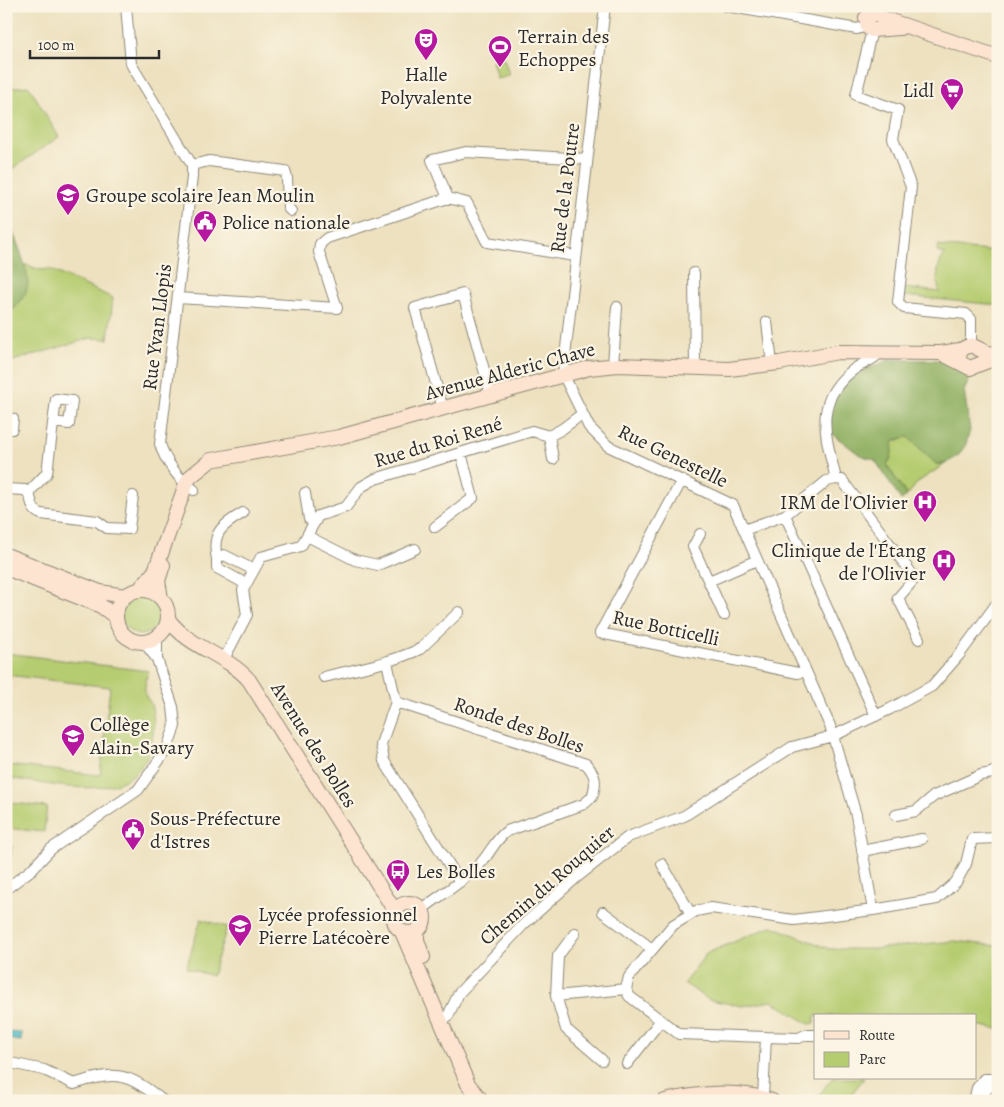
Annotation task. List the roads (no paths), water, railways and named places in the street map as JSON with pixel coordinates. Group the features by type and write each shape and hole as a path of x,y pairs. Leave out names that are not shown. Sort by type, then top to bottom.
{"main road":[{"path":"872,18 911,28 998,57"},
{"name":"Avenue Alderic Chave","path":"161,598 160,573 190,487 190,477 211,460 339,437 563,374 613,365 729,369 772,364 838,352 881,351 941,354 967,352 998,355"},
{"name":"Avenue Alderic Chave","path":"967,352 970,368 998,355"},
{"name":"Avenue Alderic Chave","path":"139,590 155,571 190,487"},
{"path":"6,555 100,592 126,596"},
{"path":"6,568 100,606 116,617 123,634 129,639 144,642 158,636 168,619 167,610 161,598 150,591 139,590 126,596 119,603 116,617"},
{"name":"Avenue des Bolles","path":"168,619 175,628 195,644 224,659 241,671 260,694 380,887 399,907"},
{"name":"Avenue des Bolles","path":"158,636 195,644"},
{"path":"482,1101 468,1084 444,1019 421,953 418,931 425,919 422,909 413,903 399,907 394,921 402,932 444,1019 471,1072 480,1088 492,1101"},
{"path":"402,932 411,933 418,931"},
{"path":"665,1101 706,1094 746,1094 767,1099"}],"street":[{"path":"126,6 131,64 189,161 209,161 284,171 287,178 288,208 291,211"},
{"name":"Rue de la Poutre","path":"563,374 605,6"},
{"path":"726,6 783,11 857,29 872,18"},
{"path":"872,18 856,95 898,110 893,139 911,187 898,302 904,308 966,314 971,319 967,352"},
{"path":"448,198 432,160 466,152 587,158"},
{"name":"Rue Yvan Llopis","path":"189,161 192,177 160,444 163,455 190,487"},
{"path":"178,298 337,308 318,252 320,244 327,238 448,198 466,203 486,242 575,256"},
{"path":"694,273 695,368"},
{"path":"443,409 415,308 463,294 491,395"},
{"path":"613,365 617,307"},
{"path":"767,322 772,364"},
{"path":"881,351 875,359 853,370 829,399 824,414 825,436 836,478 848,486 915,578 898,598 919,639"},
{"name":"Rue Genestelle","path":"563,374 589,427 608,446 733,505 833,736 856,815 873,910"},
{"path":"553,458 549,436 562,430 582,414"},
{"path":"6,418 13,419 12,429"},
{"path":"28,493 46,473 53,422"},
{"name":"Rue du Roi René","path":"315,522 318,516 346,507 361,487 375,479 532,431 549,436"},
{"path":"435,527 473,498 461,453"},
{"path":"744,530 785,515 827,481 836,478"},
{"name":"Rue Botticelli","path":"682,480 600,632 798,673 805,670"},
{"path":"6,489 25,490 28,493 30,505 41,514 97,520 107,528 129,529 133,496"},
{"path":"224,659 247,615 243,590 261,557 301,546 315,522 309,519 305,493"},
{"path":"243,513 223,524 214,544 217,568 246,584"},
{"path":"785,515 876,716"},
{"path":"700,534 693,548 724,615"},
{"path":"307,536 355,560 378,565 415,549"},
{"path":"217,559 224,555 254,570"},
{"path":"709,582 757,560"},
{"name":"Chemin du Rouquier","path":"444,1019 459,993 488,960 524,924 577,877 628,837 684,816 792,747 833,736 876,716 932,686 959,655 998,602"},
{"path":"324,677 387,662 420,648 459,612"},
{"path":"157,659 158,636"},
{"path":"6,889 32,870 51,849 138,790 167,749 175,726 173,707 157,659 144,642"},
{"path":"387,662 396,702 381,744 384,761 460,882"},
{"name":"Ronde des Bolles","path":"396,702 586,764 593,772 595,780 592,797 584,804 508,831 498,838 480,865 422,909"},
{"path":"896,815 916,810 934,796 998,768"},
{"path":"814,1035 805,1035 799,1038 679,1034 629,996 626,989 630,977 652,949 673,925 691,914 711,908 794,920 873,910 937,899 956,882 966,864 972,839 998,838"},
{"path":"862,851 922,839"},
{"path":"662,864 691,914"},
{"path":"603,912 652,949"},
{"path":"575,933 558,956 556,996 566,1028 602,1060"},
{"path":"556,996 626,989"},
{"path":"628,1064 661,1020"},
{"path":"766,1037 767,1099"},
{"path":"6,1062 44,1070 74,1084 99,1076 122,1075 143,1086 162,1101"},
{"path":"974,1101 977,1088 984,1079 995,1079 998,1081"},
{"path":"978,1101 993,1083 998,1081"}],"water":[{"path":"6,1032 22,1033 21,1041 6,1039"}],"place":[{"name":"Halle Polyvalente","path":"426,61"},
{"name":"Terrain des Echoppes","path":"500,68"},
{"name":"Lidl","path":"952,111"},
{"name":"Groupe scolaire Jean Moulin","path":"68,216"},
{"name":"Police nationale","path":"205,243"},
{"name":"IRM de l'Olivier","path":"925,523"},
{"name":"Clinique de l'Étang de l'Olivier","path":"944,582"},
{"name":"Collège Alain-Savary","path":"73,757"},
{"name":"Sous-Préfecture d'Istres","path":"133,851"},
{"name":"Les Bolles","path":"398,892"},
{"name":"Lycée professionnel Pierre Latécoère","path":"240,947"}]}
